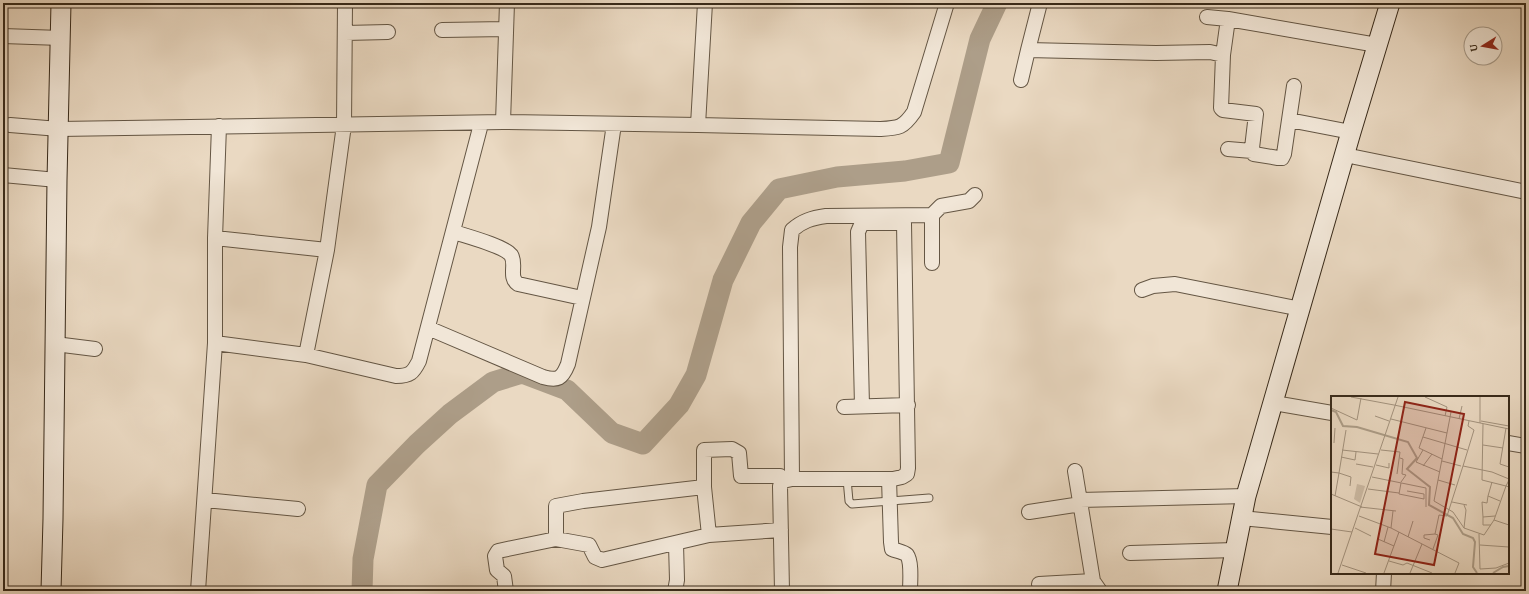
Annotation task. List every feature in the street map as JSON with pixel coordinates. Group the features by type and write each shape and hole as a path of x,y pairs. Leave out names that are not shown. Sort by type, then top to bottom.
{"street":[{"path":"51,591 54,344 61,3"},
{"path":"306,355 327,250 344,126 345,3"},
{"path":"503,122 507,3"},
{"path":"698,125 705,3"},
{"path":"10,125 59,129 481,124 503,122 880,130 894,128 906,123 914,112 947,3"},
{"path":"1021,80 1040,3"},
{"path":"1227,591 1246,496 1351,132 1390,3"},
{"path":"1207,17 1228,19 1378,45"},
{"path":"1228,19 1223,55 1221,108 1223,110 1256,114 1252,151"},
{"path":"442,30 506,29"},
{"path":"344,33 388,32"},
{"path":"3,36 61,38"},
{"path":"1028,50 1156,53 1210,52 1223,55"},
{"path":"1228,149 1252,151 1254,154 1282,158 1284,154 1294,86"},
{"path":"1289,120 1351,132"},
{"path":"215,343 306,355 396,376 406,376 414,371 419,361 428,328 481,124"},
{"path":"428,328 543,377 552,379 558,378 564,374 568,364 599,226 614,124"},
{"path":"198,591 215,343 215,238 219,126"},
{"path":"1345,155 1526,192"},
{"path":"3,175 57,180"},
{"path":"862,406 858,232 861,224 932,215 941,206 969,200 975,195"},
{"path":"932,215 932,263"},
{"path":"782,591 780,486 787,480 790,247 792,230 800,223 812,218 826,216 904,219"},
{"path":"709,535 704,487 704,450 718,448 732,449 740,453 741,476 780,476 787,480 889,479 902,477 907,474 908,405 904,219"},
{"path":"454,232 501,248 510,254 513,258 513,277 515,282 518,284 582,298"},
{"path":"215,238 327,250"},
{"path":"1142,290 1153,286 1175,284 1301,308"},
{"path":"54,344 95,349"},
{"path":"1274,403 1331,413"},
{"path":"844,407 908,405"},
{"path":"1509,443 1526,446"},
{"path":"1039,584 1096,586 1075,471"},
{"path":"889,479 892,549 906,554 908,557 910,591"},
{"path":"556,539 556,506 583,501 704,487"},
{"path":"1029,512 1081,502 1246,496"},
{"path":"205,500 298,509"},
{"path":"1242,518 1331,527"},
{"path":"506,591 504,576 497,570 495,556 498,551 556,539 589,545 595,557 602,560 676,544 709,535 781,530"},
{"path":"675,591 677,580 676,544"},
{"path":"1130,553 1235,550"},
{"path":"1383,591 1384,574"}],"lane":[{"path":"848,479 850,504 929,498"}],"waterway":[{"path":"362,591 363,559 377,485 417,444 450,414 493,382 522,373 567,390 612,433 643,444 679,405 696,375 723,280 751,223 779,189 837,177 905,171 949,163 980,39 997,3"}]}
